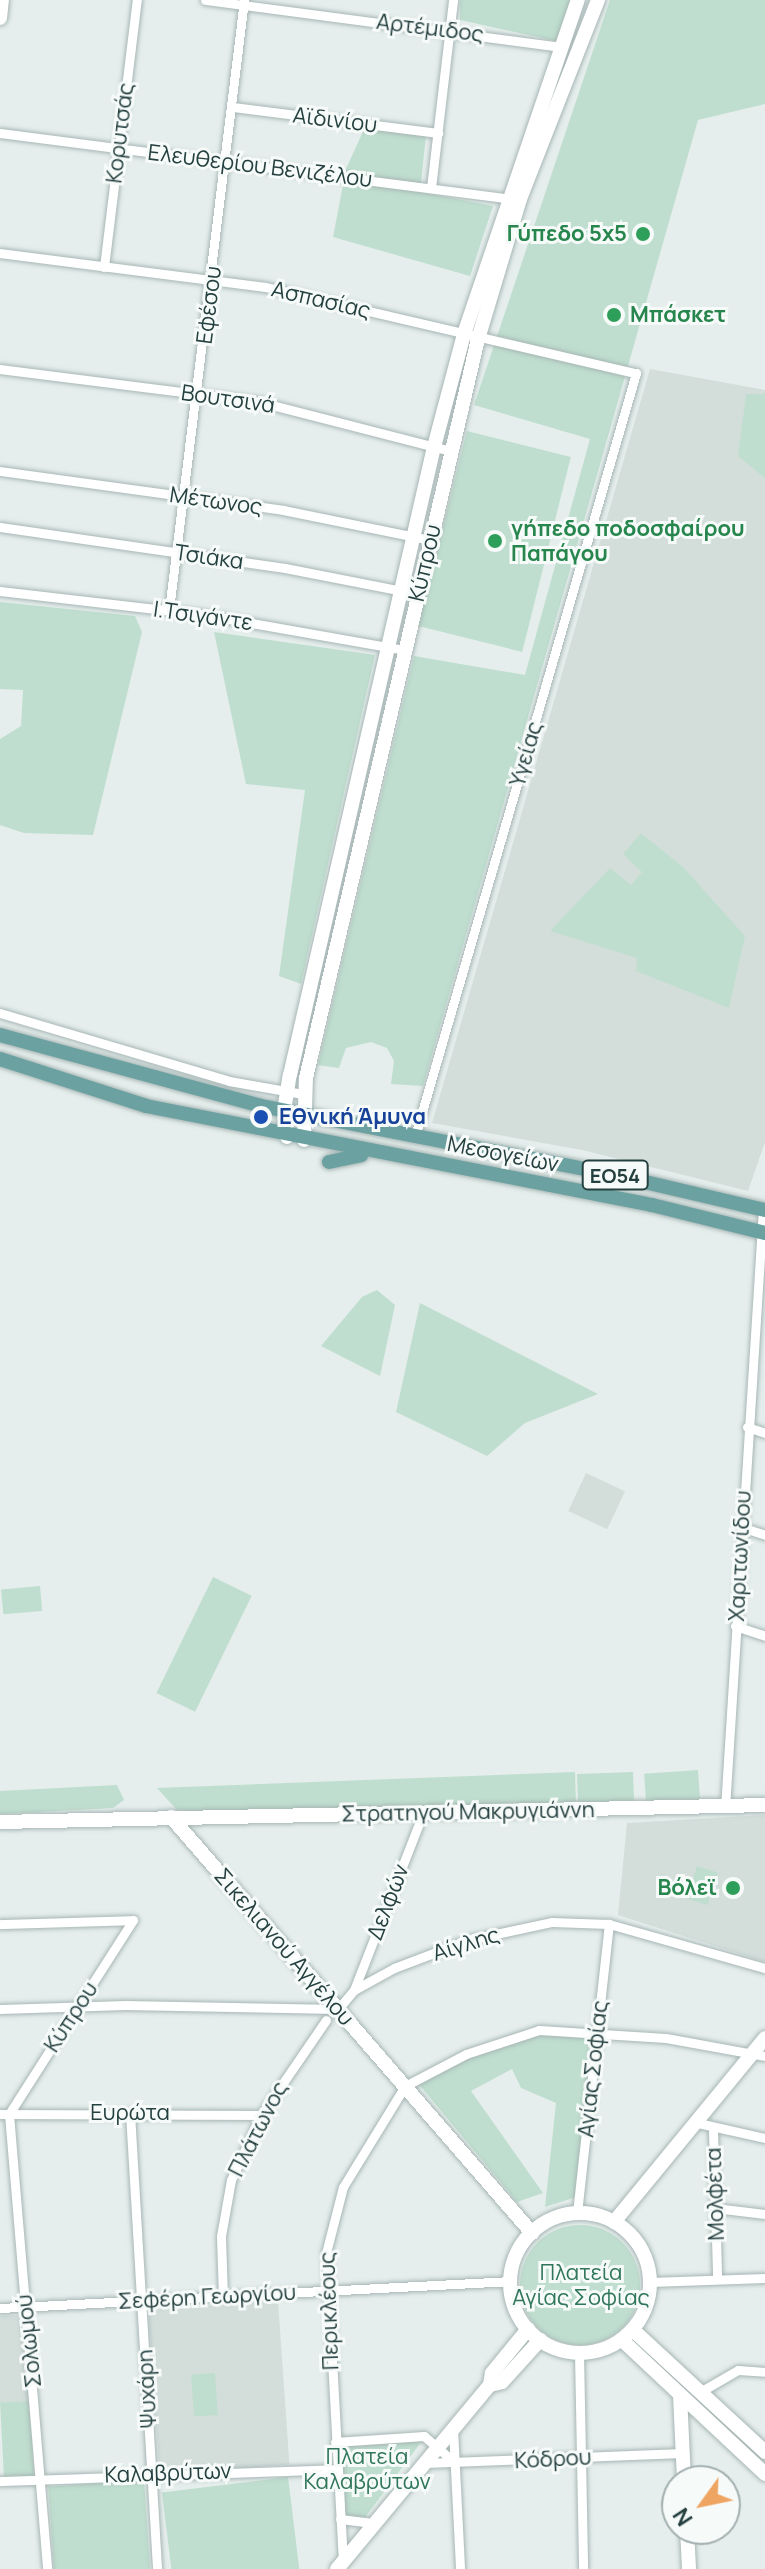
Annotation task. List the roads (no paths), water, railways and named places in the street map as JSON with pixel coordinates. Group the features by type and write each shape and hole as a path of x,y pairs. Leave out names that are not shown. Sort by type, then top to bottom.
{"main road":[{"name":"Μεσογείων","path":"0,1035 301,1115 764,1210"},
{"name":"Μεσογείων","path":"0,1059 88,1090 287,1137 652,1205 762,1232"},
{"path":"329,1162 382,1154"}],"street":[{"path":"0,18 2,0"},
{"name":"Κορυτσάς","path":"104,267 137,0"},
{"name":"Αρτέμιδος","path":"205,0 244,2 561,47"},
{"path":"431,188 453,0"},
{"name":"Κύπρου","path":"287,1137 284,1111 287,1091 434,447 578,0"},
{"name":"Κύπρου","path":"515,199 598,0"},
{"name":"Εφέσου","path":"169,610 244,2"},
{"path":"561,47 578,54"},
{"name":"Αϊδινίου","path":"233,107 438,133"},
{"name":"Ελευθερίου Βενιζέλου","path":"0,133 227,159 515,199"},
{"name":"Ασπασίας","path":"0,253 212,278 319,298 636,373"},
{"name":"Κύπρου","path":"304,1140 301,1115 303,1094 451,451 471,336"},
{"name":"Βουτσινά","path":"0,369 260,402 451,451"},
{"name":"Υγείας","path":"415,1136 636,373"},
{"name":"Μέτωνος","path":"0,471 181,496 431,540"},
{"name":"Τσιάκα","path":"0,527 176,552 418,594"},
{"name":"Ι.Τσιγάντε","path":"0,591 169,610 404,650"},
{"path":"0,1013 141,1057 303,1094"},
{"name":"Χαριτωνίδου","path":"725,1808 753,1330 764,1210"},
{"path":"753,1330 765,1334"},
{"path":"747,1427 765,1433"},
{"path":"741,1527 765,1535"},
{"path":"735,1626 765,1636"},
{"name":"Στρατηγού Μακρυγιάννη","path":"171,1817 765,1805"},
{"name":"Δελφών","path":"354,1990 423,1813"},
{"path":"0,1822 171,1817"},
{"name":"Σικελιανού Αγγέλου","path":"171,1817 532,2233"},
{"name":"Κύπρου","path":"0,1924 133,1920 4,2114"},
{"name":"Αίγλης","path":"338,2009 354,1990 394,1968 468,1940 552,1922 609,1924 765,1968"},
{"name":"Αγίας Σοφίας","path":"577,2213 609,1924"},
{"path":"0,2009 78,2006 338,2009"},
{"name":"Πλάτωνος","path":"223,2297 221,2236 231,2180 261,2115 326,2020"},
{"path":"405,2086 501,2040 539,2030 597,2031 762,2047"},
{"path":"614,2222 762,2047"},
{"name":"Περικλέους","path":"341,2567 325,2290 331,2218 343,2187 405,2086"},
{"name":"Ψυχάρη","path":"130,2113 157,2569"},
{"name":"Ευρώτα","path":"4,2114 261,2115"},
{"name":"Σολωμού","path":"4,2114 25,2307 47,2569"},
{"name":"Μολφέτα","path":"698,2123 713,2130 717,2276"},
{"path":"713,2130 765,2138"},
{"path":"508,2206 535,2218 554,2219 577,2213 614,2222 640,2248 650,2282 649,2299 627,2335 579,2353 540,2340 528,2329 513,2300 511,2281 521,2247 532,2233 554,2219"},
{"path":"715,2208 765,2214"},
{"path":"650,2282 717,2276 765,2278"},
{"name":"Σεφέρη Γεωργίου","path":"0,2308 511,2281"},
{"path":"341,2567 490,2385 492,2373 528,2329"},
{"path":"627,2335 700,2392 765,2452"},
{"path":"627,2335 680,2395 765,2474"},
{"path":"490,2385 502,2382 540,2340"},
{"path":"579,2353 583,2569"},
{"path":"700,2392 738,2370 765,2372"},
{"path":"680,2395 683,2465"},
{"path":"695,2409 720,2411"},
{"path":"681,2428 695,2409"},
{"path":"453,2429 460,2569"},
{"path":"335,2442 424,2436 440,2445 455,2465"},
{"name":"Κόδρου","path":"425,2463 455,2465 683,2453"},
{"name":"Καλαβρύτων","path":"0,2481 152,2473 337,2469"},
{"path":"340,2519 375,2523"},
{"path":"688,2545 689,2569"}],"place":[{"name":"Γύπεδο 5χ5","path":"643,234"},
{"name":"Μπάσκετ","path":"614,315"},
{"name":"γήπεδο ποδοσφαίρου Παπάγου","path":"495,541"},
{"name":"Εθνική Άμυνα","path":"261,1117"},
{"name":"Βόλεϊ","path":"733,1888"}],"park label":[{"name":"Πλατεία Αγίας Σοφίας","path":"581,2284"},
{"name":"Πλατεία Καλαβρύτων","path":"367,2468"}]}
